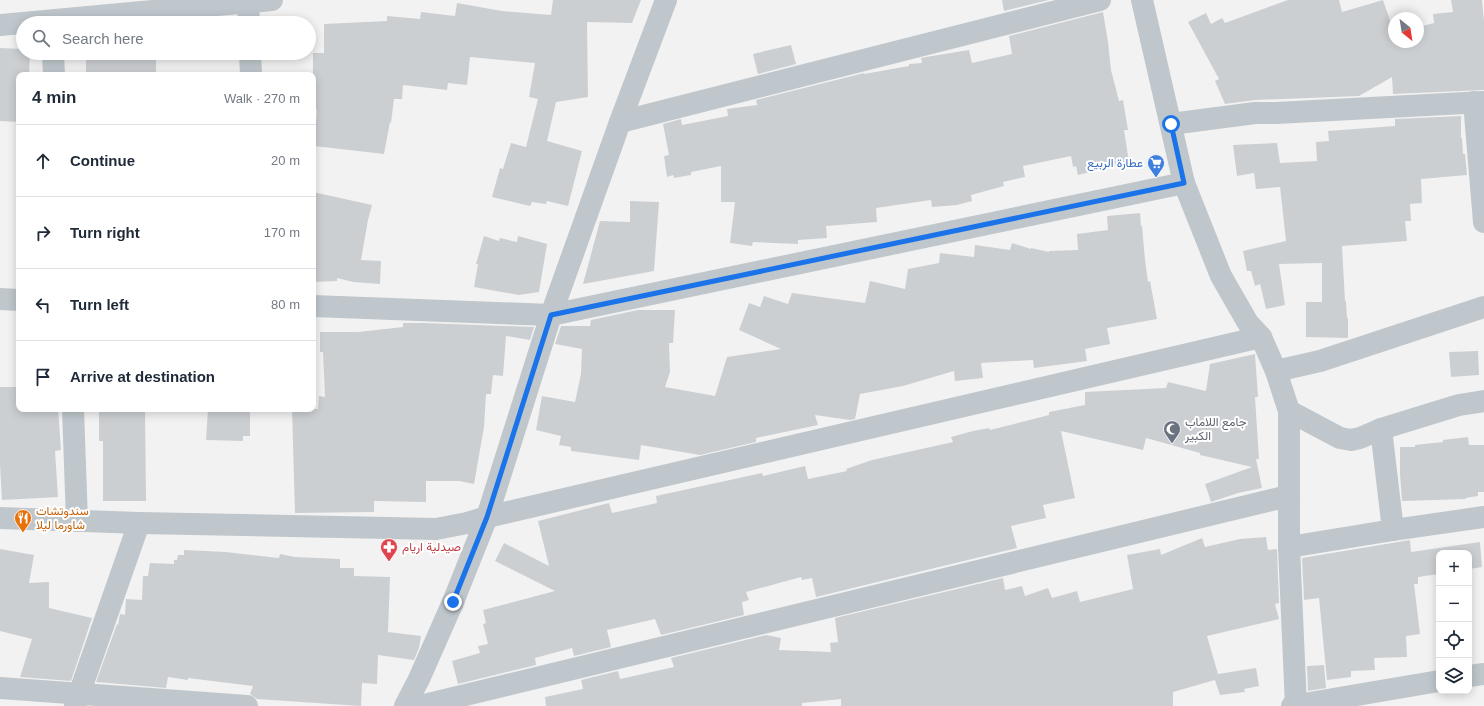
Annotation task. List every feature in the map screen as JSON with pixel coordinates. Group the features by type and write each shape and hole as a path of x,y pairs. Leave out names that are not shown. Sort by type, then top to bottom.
{"street":[{"path":"103,16 272,0"},
{"path":"405,706 419,679 453,602 487,517 551,315 620,122 666,0"},
{"path":"620,122 1100,0"},
{"path":"1142,0 1184,183 1221,276 1248,323 1261,337 1276,371 1289,411 1289,547 1295,706 1436,682"},
{"path":"248,2 249,16"},
{"path":"0,24 16,23"},
{"path":"53,60 54,72"},
{"path":"250,60 251,72"},
{"path":"1171,124 1255,113 1479,102 1484,222"},
{"path":"316,306 551,315 1184,183"},
{"path":"0,299 16,300"},
{"path":"1276,371 1320,361 1484,308"},
{"path":"0,518 139,523 436,529 467,524 487,517 1261,337"},
{"path":"1289,411 1340,438 1351,440 1459,405 1484,401"},
{"path":"73,412 77,521"},
{"path":"1382,429 1393,530"},
{"path":"420,706 1288,496"},
{"path":"1289,547 1393,530 1484,518"},
{"path":"77,700 139,523"},
{"path":"1472,676 1484,674"},
{"path":"0,688 77,700 247,706"}],"building":[{"path":"553,0 641,0 632,23 587,22 588,97 556,102 547,141 582,151 568,206 547,201 546,204 532,202 530,206 492,197 500,168 503,169 511,143 526,147 538,99 529,97 535,63 470,57 467,85 448,83 447,90 403,85 402,99 394,99 391,123 390,122 384,154 316,146 316,72 313,72 313,60 316,60 316,53 324,53 324,24 387,21 387,16 420,19 421,12 455,16 457,3 502,11 551,15"},
{"path":"1002,0 1049,0 1004,11"},
{"path":"1288,0 1339,0 1342,12 1383,0 1388,15 1388,48 1424,48 1424,26 1434,23 1433,14 1453,12 1451,0 1482,0 1484,21 1484,90 1393,94 1392,77 1359,96 1255,100 1225,104 1215,81 1219,79 1188,22 1206,13 1211,24 1222,18 1225,23"},
{"path":"1103,12 1111,70 1119,101 1123,100 1128,130 1124,130 1129,162 1078,175 1076,166 1073,167 1071,156 1023,166 1025,177 1003,182 1004,186 971,195 972,201 957,205 932,207 931,200 876,208 877,222 826,226 827,238 798,240 798,244 753,242 752,246 730,243 735,202 721,202 721,166 691,172 691,175 674,178 673,175 667,177 664,156 669,155 663,124 681,119 682,125 728,116 727,109 757,105 756,100 864,73 909,66 909,64 922,63 921,58 969,50 972,63 1012,54 1009,36"},
{"path":"791,45 796,64 758,74 753,54"},
{"path":"0,48 16,49 16,60 30,60 29,72 16,72 16,122 0,121"},
{"path":"86,60 156,60 156,72 86,72"},
{"path":"1461,116 1461,138 1463,154 1465,154 1467,175 1421,179 1422,203 1410,204 1411,221 1405,221 1407,241 1342,246 1345,301 1348,318 1348,338 1306,337 1306,302 1322,302 1322,263 1279,264 1285,305 1266,309 1260,284 1255,286 1251,271 1247,271 1243,251 1286,241 1280,187 1256,189 1254,173 1237,176 1233,145 1277,143 1280,163 1317,161 1316,142 1329,141 1328,131 1395,126 1395,119"},
{"path":"316,193 372,205 361,260 381,261 380,284 353,282 337,278 337,281 316,282"},
{"path":"630,201 659,202 654,271 583,284 600,221 630,222"},
{"path":"1140,213 1148,282 1150,281 1157,319 1107,328 1110,344 1085,349 1087,361 1034,368 1033,360 981,363 983,378 955,381 954,371 903,386 860,394 855,419 850,420 815,415 818,425 756,438 756,442 700,455 641,445 639,460 571,451 571,447 559,445 561,436 536,430 542,396 575,402 581,374 582,349 555,344 561,326 590,326 591,320 638,310 675,310 673,343 669,343 670,372 665,387 715,396 727,357 781,349 739,330 749,303 760,307 764,296 788,304 792,293 865,303 870,281 905,289 908,269 939,263 940,253 974,257 975,245 1010,250 1012,243 1031,249 1049,252 1078,250 1077,234 1108,230 1107,216"},
{"path":"484,236 499,241 500,238 517,242 518,236 547,244 539,292 519,295 474,287 478,264 476,264"},
{"path":"403,323 424,323 534,327 530,340 506,336 503,376 493,375 491,394 486,394 484,427 474,484 459,481 426,481 426,502 374,501 374,512 295,513 292,412 316,412 316,409 318,409 319,396 325,397 323,352 320,352 320,332 358,332 403,327"},
{"path":"1478,351 1479,375 1451,377 1449,352"},
{"path":"1255,354 1258,397 1255,397 1259,459 1256,459 1262,488 1238,493 1211,502 1205,484 1252,467 1200,455 1200,453 1146,438 1143,450 1061,431 1075,498 1043,505 1046,518 1011,526 1017,548 816,597 812,578 802,580 801,577 746,592 749,600 742,602 744,615 661,635 655,619 607,630 611,647 574,656 572,648 535,658 536,665 458,684 452,661 480,653 478,646 488,644 483,624 486,623 483,610 555,591 495,561 504,543 549,566 538,521 609,503 612,513 657,503 656,496 762,473 763,476 805,466 808,479 847,471 846,469 872,460 953,442 951,437 989,428 990,430 1049,415 1049,412 1085,405 1085,392 1166,388 1168,382 1206,391 1210,364"},
{"path":"0,387 16,387 16,412 58,412 61,450 55,451 58,497 2,500 0,465"},
{"path":"99,412 145,412 146,501 103,501 103,441 99,441"},
{"path":"208,412 250,412 250,436 243,436 243,441 206,440"},
{"path":"1468,437 1469,445 1484,445 1484,492 1478,492 1478,496 1465,498 1466,499 1402,501 1400,447 1415,447 1415,445 1443,442 1443,440"},
{"path":"1266,537 1268,550 1277,549 1279,603 1275,604 1279,619 1207,636 1218,674 1256,668 1259,686 1244,689 1245,692 1220,695 1215,680 1173,692 1173,706 841,706 841,699 802,703 802,706 546,706 545,697 583,689 581,680 618,671 620,679 674,667 671,658 766,635 781,638 779,650 831,652 830,643 838,642 835,618 1003,578 1005,590 1022,586 1025,596 1048,588 1052,598 1077,591 1080,602 1133,589 1127,555 1160,549 1161,555 1202,538 1205,547 1240,539"},
{"path":"1410,540 1411,552 1480,542 1482,567 1472,569 1472,550 1436,550 1436,574 1418,577 1418,584 1414,584 1420,634 1406,636 1407,657 1374,658 1375,670 1351,671 1351,677 1327,680 1319,598 1304,600 1302,558"},
{"path":"0,549 34,555 29,583 49,582 49,608 92,618 71,681 20,677 32,639 0,631"},
{"path":"184,550 226,552 279,558 280,554 295,557 340,559 340,568 354,568 354,576 390,577 388,632 421,636 419,648 414,660 378,655 377,684 362,683 361,706 257,699 250,694 253,686 188,678 188,680 168,677 166,688 96,682 117,624 118,625 120,614 125,615 126,599 142,600 143,576 148,576 150,563 174,564 174,560 177,560 178,555 184,555"},
{"path":"1324,665 1326,688 1308,691 1307,666"}],"place":[{"name":"عطارة الربيع","path":"1156,178"},
{"name":"جامع اللاماب الكبير","path":"1172,444"},
{"name":"سندوتشات شاورما ليلا","path":"23,533"},
{"name":"صيدلية اريام","path":"389,562"}],"route":[{"path":"453,602 487,517 551,315 1184,183 1171,124"}]}
